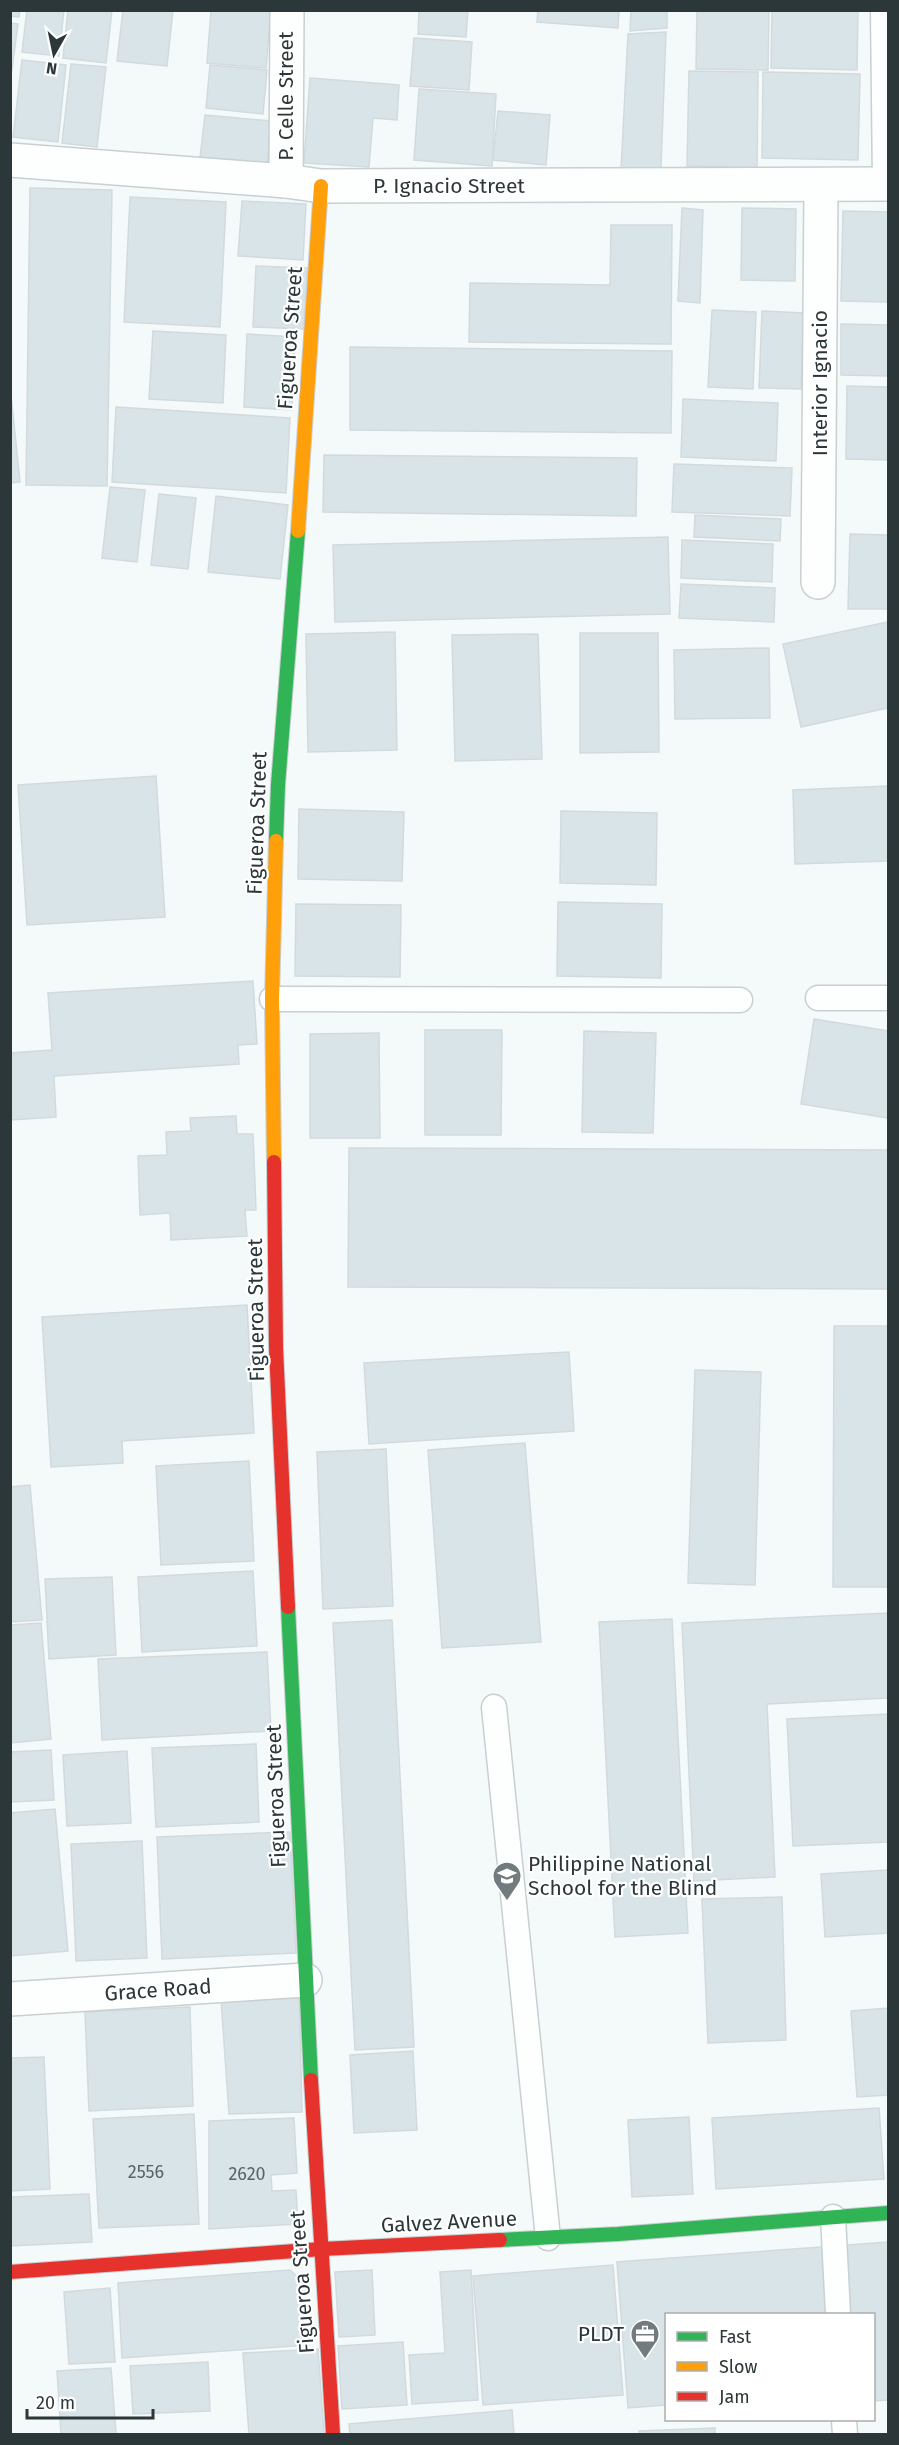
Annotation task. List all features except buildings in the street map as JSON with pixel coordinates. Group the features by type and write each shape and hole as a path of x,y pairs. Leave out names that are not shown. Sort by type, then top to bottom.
{"street":[{"name":"P. Celle Street","path":"286,181 287,10"},
{"name":"P. Ignacio Street","path":"10,160 286,181 321,186 887,184"},
{"name":"Interior Ignacio","path":"818,582 821,185"},
{"name":"Figueroa Street","path":"321,186 292,626 278,785 272,999 276,1348 305,1980 333,2434"},
{"name":"Grace Road","path":"10,1999 305,1980"},
{"name":"Galvez Avenue","path":"10,2272 321,2249 548,2238 888,2213"}],"lane":[{"path":"883,10 887,184"},
{"path":"818,998 888,998"},
{"path":"272,999 740,1000"},
{"path":"494,1707 548,2238"},
{"path":"833,2217 838,2313"}],"traffic: fast":[{"path":"276,841 278,785 298,531"},
{"path":"288,1607 311,2080"},
{"path":"500,2240 618,2234 888,2213"}],"traffic: slow":[{"path":"298,531 321,186"},
{"path":"274,1162 272,999 276,841"}],"traffic: jam":[{"path":"274,1162 276,1348 288,1607"},
{"path":"311,2080 333,2434"},
{"path":"10,2272 322,2249 500,2240"}],"place":[{"name":"Philippine National School for the Blind","path":"507,1902"},
{"name":"PLDT","path":"645,2360"}]}
